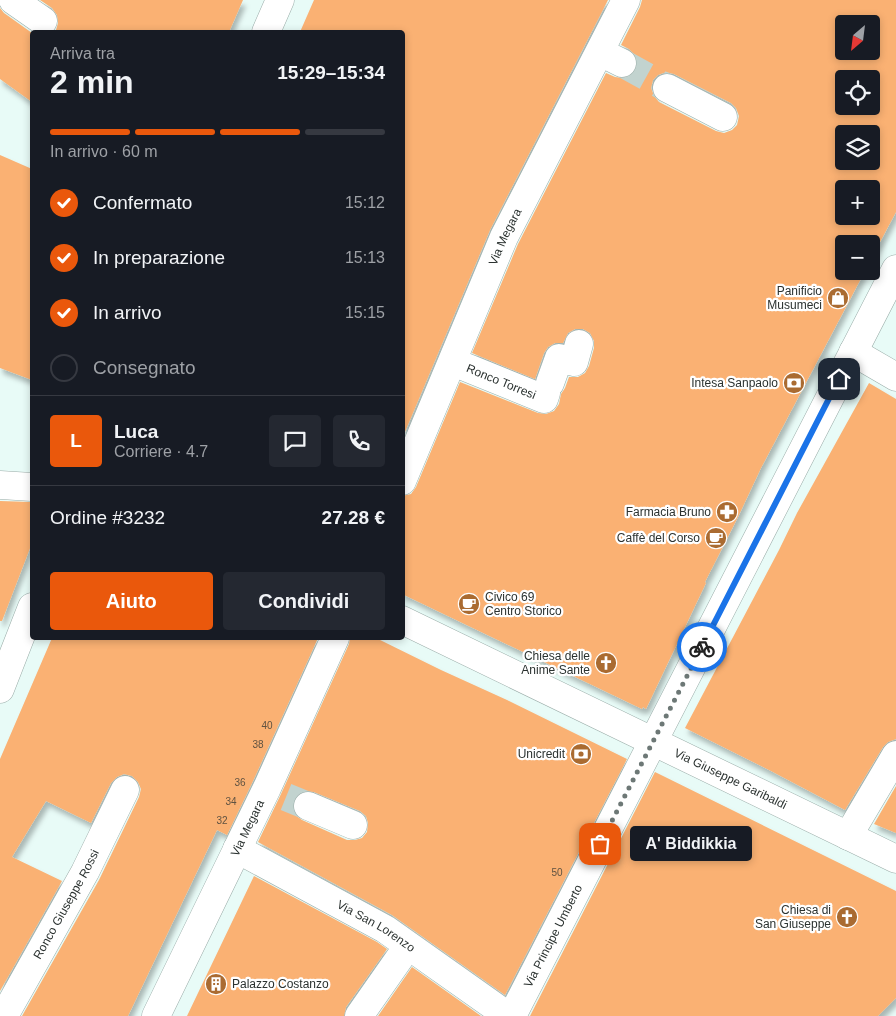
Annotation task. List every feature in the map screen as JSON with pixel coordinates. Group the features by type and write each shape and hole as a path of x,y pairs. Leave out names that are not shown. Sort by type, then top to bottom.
{"street":[{"path":"13,0 42,22"},
{"path":"267,30 280,0"},
{"name":"Via Megara","path":"405,474 504,237 611,57 626,0"},
{"path":"667,88 723,117"},
{"name":"Via Principe Umberto","path":"512,1016 896,269"},
{"name":"Ronco Torresi","path":"452,362 544,399 560,358 574,362 579,344"},
{"path":"853,352 896,377"},
{"path":"0,485 30,487"},
{"path":"0,689 30,612"},
{"name":"Via Giuseppe Garibaldi","path":"405,621 896,859"},
{"name":"Via Megara","path":"156,1016 237,850 287,797 334,640"},
{"path":"848,836 896,755"},
{"name":"Ronco Giuseppe Rossi","path":"4,1016 86,872 125,790"},
{"path":"287,797 352,825"},
{"name":"Via San Lorenzo","path":"237,850 385,929 508,1016"},
{"path":"359,1016 408,946"}],"building":[{"path":"40,0 243,0 230,30 56,30 58,23 57,15 52,8"},
{"path":"314,0 608,0 490,230 405,432 405,30 301,30"},
{"path":"642,0 896,0 896,212 880,242 880,235 835,235 835,280 860,280 761,468 646,709 643,707 642,709 405,595 405,495 411,494 416,487 460,382 538,413 546,414 554,411 559,404 561,394 569,377 578,377 585,373 589,366 594,341 590,333 583,329 575,329 568,333 563,343 555,343 548,347 535,379 472,353 518,244 606,73 623,78 631,76 636,70 638,63 635,55 621,45","holes":["666,72 674,74 731,103 736,108 739,116 737,125 732,130 724,133 716,131 659,102 651,88 653,80 658,75"]},
{"path":"0,8 30,32 30,101 0,79"},
{"path":"0,155 30,168 30,379 0,368"},
{"path":"869,383 896,399 896,739 888,742 883,747 845,810 685,728 797,513"},
{"path":"0,501 30,502 30,548 2,621 0,621"},
{"path":"51,640 317,640 227,835 217,830 128,1016 22,1016 99,880 139,797 141,789 138,782 132,776 124,774 117,777 111,783 91,823 46,801 12,857 62,881 0,991 0,759"},
{"path":"350,640 380,640 627,759 505,995 392,915 258,842","holes":["306,791 314,792 360,811 366,816 368,823 367,832 362,838 347,840 295,815 293,800 298,794"]},
{"path":"655,772 896,891 896,998 878,1016 530,1016"},
{"path":"896,786 896,833 874,824"},
{"path":"254,876 387,949 346,1007 344,1016 187,1016"},
{"path":"412,967 481,1016 378,1016"}],"tunnel":[{"path":"622,63 667,88"},
{"path":"286,797 308,806"}],"way so far":[{"path":"600,844 702,647"}],"place":[{"name":"Panificio Musumeci","path":"838,298"},
{"name":"Intesa Sanpaolo","path":"794,383"},
{"name":"Farmacia Bruno","path":"727,512"},
{"name":"Caffè del Corso","path":"716,538"},
{"name":"Civico 69 Centro Storico","path":"469,604"},
{"name":"Chiesa delle Anime Sante","path":"606,663"},
{"name":"Unicredit","path":"581,754"},
{"name":"A' Biddikkia","path":"600,844"},
{"name":"Chiesa di San Giuseppe","path":"847,917"},
{"name":"Palazzo Costanzo","path":"216,984"}],"route":[{"path":"702,647 839,379"}]}
